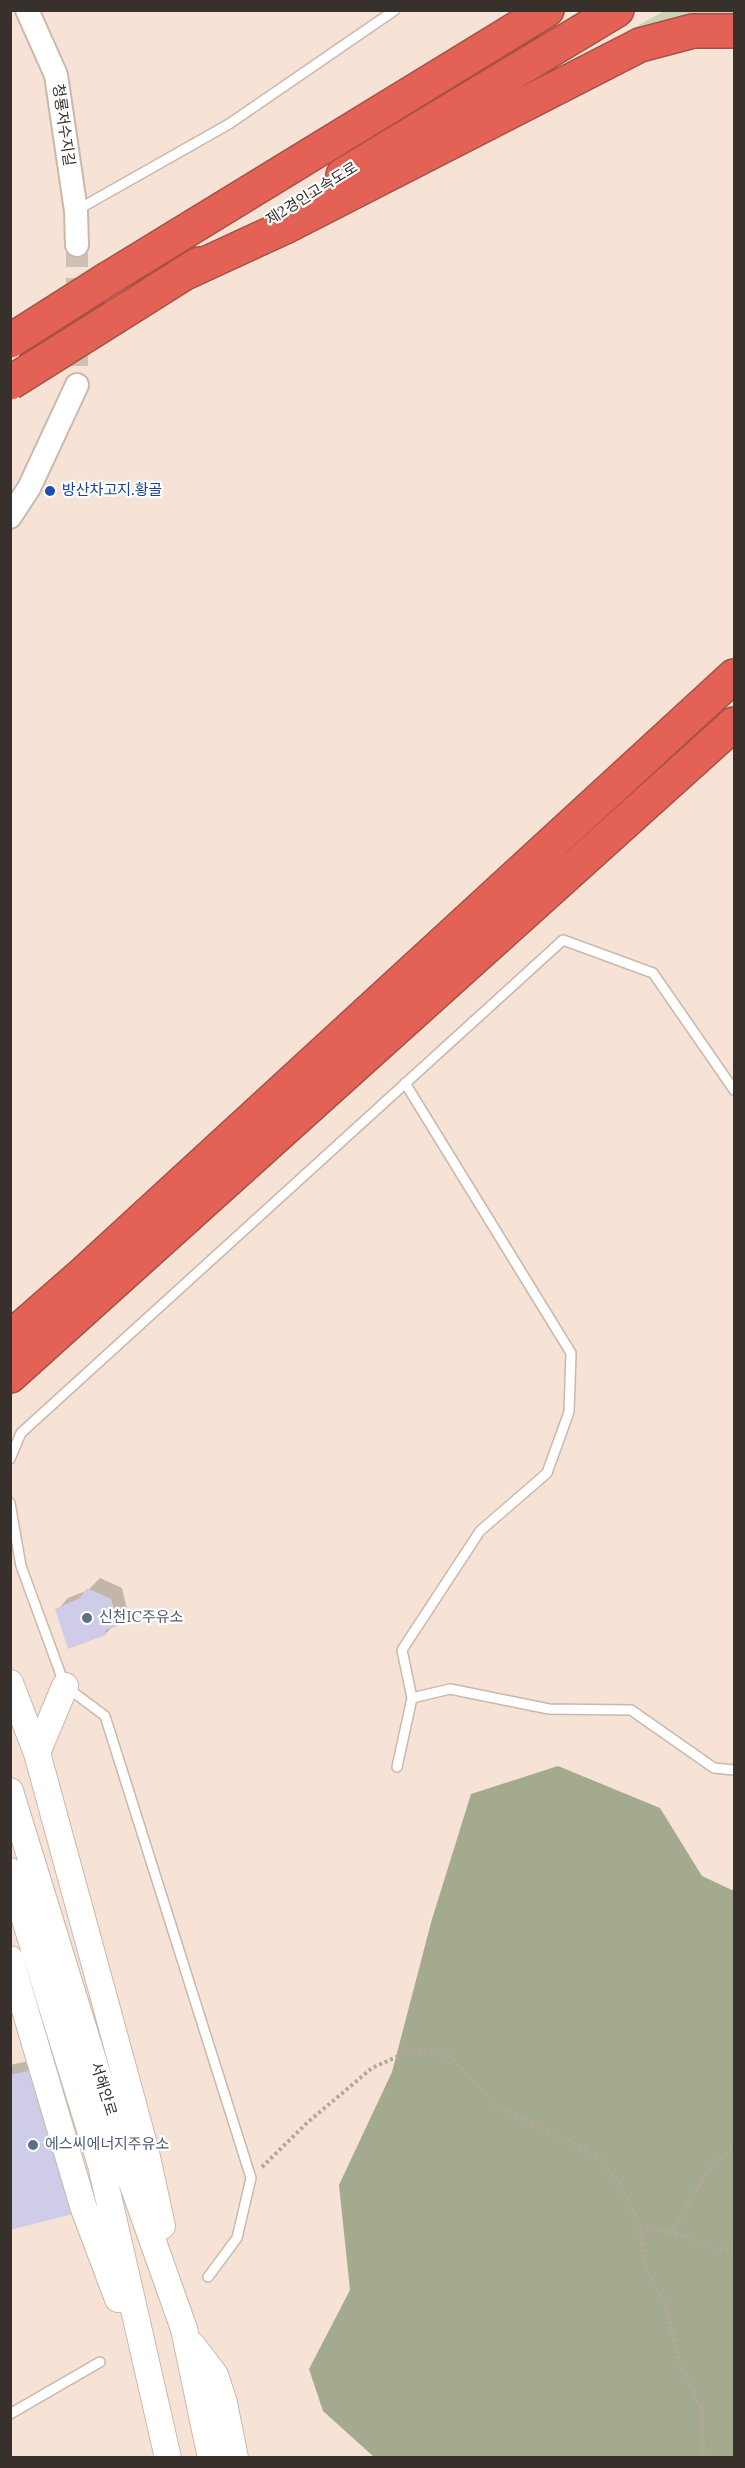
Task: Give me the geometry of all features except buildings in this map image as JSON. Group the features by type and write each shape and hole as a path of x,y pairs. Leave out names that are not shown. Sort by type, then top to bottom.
{"highway":[{"path":"10,341 548,10"},
{"name":"제2경인고속도로","path":"10,383 181,275 617,10"},
{"path":"181,275 285,227 640,45 693,31 735,31"},
{"path":"10,1338 83,1275 735,676"},
{"path":"13,1375 735,724"},
{"path":"10,1325 83,1275"}],"main road":[{"path":"10,1683 37,1754 145,2148 185,2333 215,2376 224,2403 236,2457"},
{"path":"37,1754 65,1686"},
{"name":"서해안로","path":"10,1791 124,2160 185,2333 211,2457"},
{"name":"서해안로","path":"10,1871 101,2165 168,2457"},
{"path":"10,1959 84,2209 153,2394"}],"street":[{"name":"청룡저수지길","path":"27,10 56,75 76,211 77,245"},
{"path":"10,517 29,488 77,385"}],"lane":[{"path":"76,211 229,124 395,10"},
{"path":"10,1460 21,1433 563,940 653,973 735,1089"},
{"path":"397,1767 412,1698 402,1650 480,1531 547,1473 568,1412 571,1353 405,1083"},
{"path":"10,1503 21,1566 65,1686 105,1716 251,2178 237,2238 208,2277"},
{"path":"412,1698 450,1689 549,1709 631,1710 714,1768 735,1770"},
{"path":"10,2414 100,2362"}],"path":[{"path":"251,2178 308,2122 372,2068 412,2050 450,2057 498,2107 571,2141 600,2159 618,2181 640,2225 644,2264 666,2306 680,2365 702,2410 703,2457"},
{"path":"671,2233 714,2161 735,2149"},
{"path":"640,2225 688,2237 718,2250 735,2247"}],"green space":[{"path":"664,11 734,11 734,22 563,68"},
{"path":"558,1766 660,1808 702,1876 734,1891 734,2457 374,2457 323,2411 309,2369 350,2290 339,2185 392,2072 432,1919 471,1794"}],"tunnel":[{"path":"77,245 77,385"}],"place":[{"name":"방산차고지.황골","path":"50,491"},
{"name":"신천IC주유소","path":"87,1618"},
{"name":"에스씨에너지주유소","path":"33,2145"}]}
